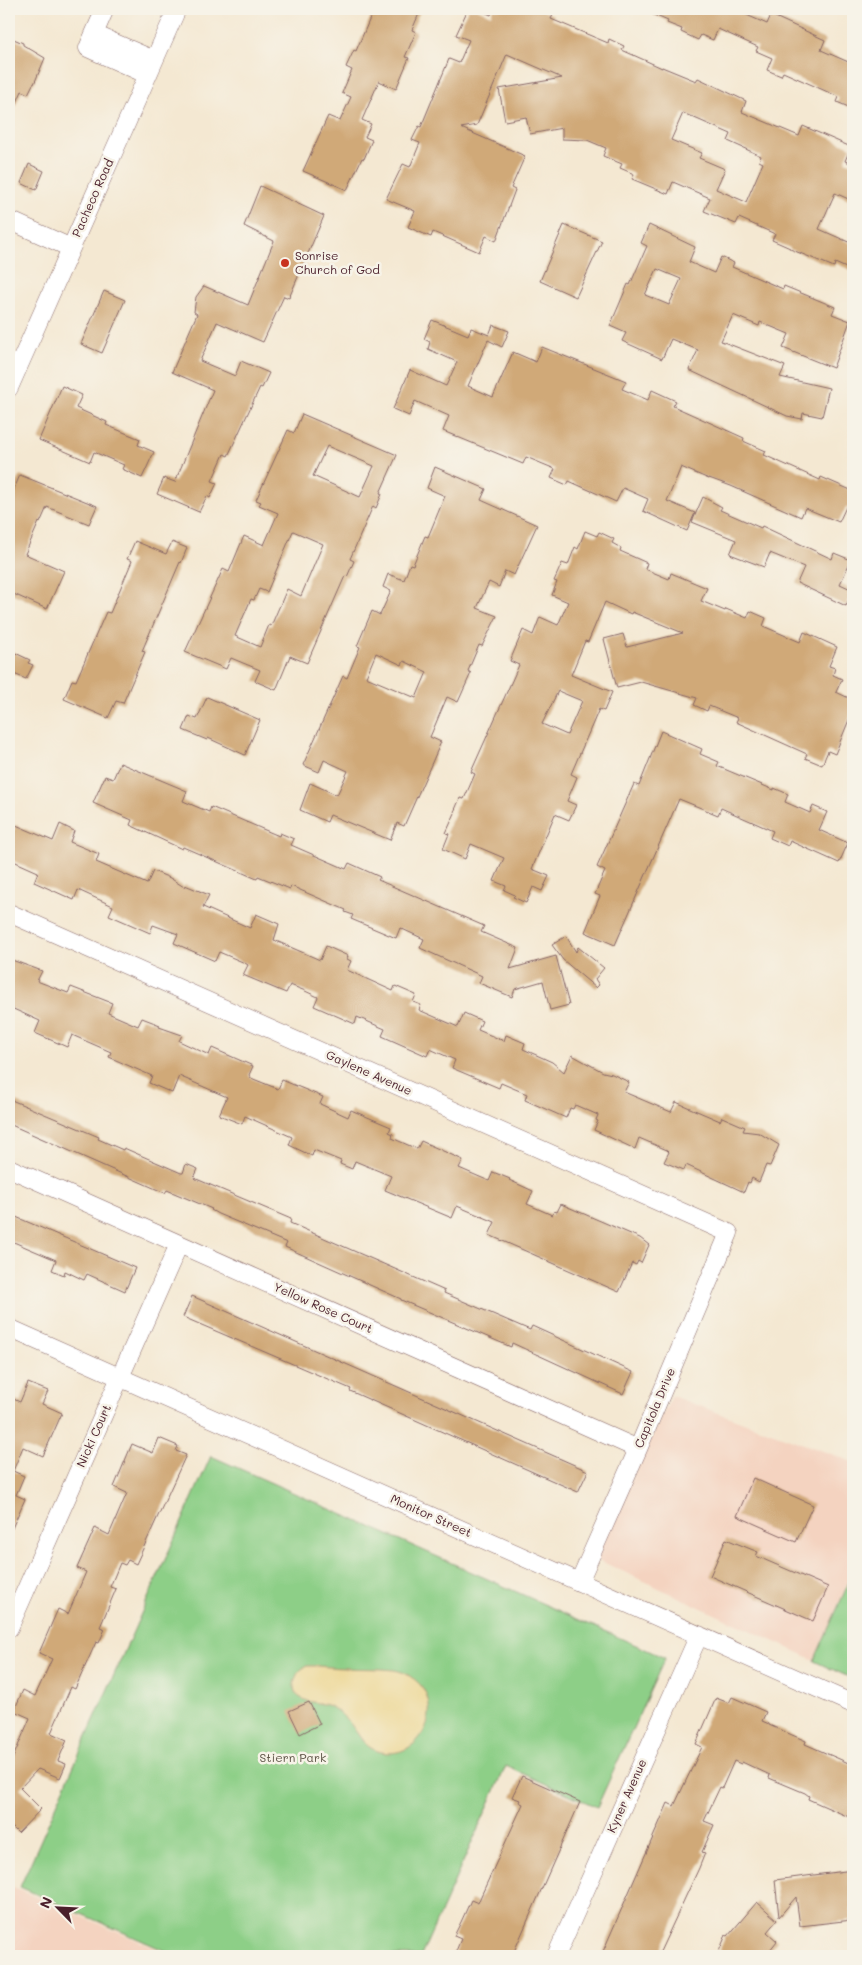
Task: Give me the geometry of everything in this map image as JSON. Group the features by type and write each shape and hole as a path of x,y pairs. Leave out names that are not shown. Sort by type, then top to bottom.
{"street":[{"path":"105,9 94,34 151,67"},
{"name":"Pacheco Road","path":"9,388 177,9"},
{"path":"9,220 71,248"},
{"name":"Gaylene Avenue","path":"9,912 728,1233"},
{"name":"Yellow Rose Court","path":"9,1168 638,1449"},
{"name":"Capitola Drive","path":"578,1582 638,1449 728,1233"},
{"name":"Nicki Court","path":"9,1628 179,1244"},
{"name":"Monitor Street","path":"9,1328 853,1704"},
{"name":"Kyner Avenue","path":"556,1956 698,1635"}],"shaded area":[{"path":"672,1396 853,1462 853,1569 831,1622 853,1678 594,1558"},
{"path":"9,1885 20,1890 173,1956 9,1956"}],"green space":[{"name":"Stiern Park","path":"211,1456 665,1658 597,1807 506,1766 421,1956 177,1956 20,1887"},
{"path":"853,1573 853,1679 814,1661"}],"sand":[{"path":"307,1666 388,1669 405,1673 422,1687 428,1700 429,1713 426,1726 419,1738 409,1747 396,1752 374,1750 364,1742 349,1722 335,1709 324,1704 306,1700 296,1693 294,1688 298,1673"}],"building":[{"path":"374,9 421,9 412,30 416,32 405,57 409,58 396,89 379,81 362,120 371,124 365,137 372,140 347,190 303,171 328,116 340,121 351,97 342,93 352,70 346,67 354,50 356,51"},
{"path":"468,9 477,9 491,15 493,9 539,9 553,15 551,19 608,43 609,39 624,46 622,50 696,81 698,78 746,101 742,112 799,136 803,126 851,147 845,161 853,164 853,201 835,193 819,229 853,244 853,271 835,263 834,267 790,249 772,240 775,234 739,218 736,224 704,211 710,198 673,182 668,194 632,179 634,174 620,168 622,164 603,156 606,148 587,140 562,139 562,128 530,134 526,117 505,121 499,89 562,78 507,54 477,125 461,128 525,156 511,188 515,190 496,241 486,236 479,252 433,232 431,237 408,227 415,211 386,199 403,164 410,167 420,143 412,140 419,126 421,127 449,59 459,63 469,40 456,35","holes":["683,113 731,134 728,141 761,156 759,161 763,163 746,202 716,189 725,169 699,158 702,153 671,140"]},
{"path":"640,9 733,9 767,24 771,15 825,40 821,50 853,64 853,109 837,102 839,97 783,72 781,76 767,70 772,58 756,51 758,47 718,29 713,40 701,35 698,40 681,32 682,29 667,23 668,21"},
{"path":"9,37 23,43 23,45 45,58 34,84 28,94 22,91 9,120"},
{"path":"29,164 44,171 36,190 21,183"},
{"path":"260,186 324,216 289,298 284,296 263,342 217,322 200,361 235,376 241,361 269,373 262,388 260,387 228,456 224,454 212,481 217,483 210,498 207,496 199,512 157,494 164,478 175,482 213,390 172,372 197,314 194,312 196,297 204,286 248,305 274,241 244,226"},
{"path":"564,225 602,241 576,297 540,281"},
{"path":"649,225 695,247 689,262 714,273 721,257 734,263 732,267 783,289 784,286 835,307 832,314 850,321 833,368 783,348 789,334 760,322 759,326 733,315 721,341 785,366 780,377 829,388 822,417 803,413 802,419 787,416 689,370 698,350 671,339 662,359 622,341 626,333 610,326 647,246 641,243","holes":["657,269 681,279 669,305 645,295"]},
{"path":"104,291 125,300 102,353 81,344"},
{"path":"432,320 468,335 471,328 489,335 493,325 509,331 502,347 488,340 468,386 493,397 513,352 536,362 542,347 626,381 622,389 648,400 652,390 676,401 673,406 744,438 743,441 766,451 764,455 820,480 821,477 853,491 853,510 846,507 839,522 805,508 801,517 731,486 681,467 667,501 695,513 687,531 643,511 648,499 623,488 616,502 569,481 567,485 551,478 555,469 526,457 523,464 443,431 449,416 415,401 409,416 393,409 410,370 446,386 457,362 428,349 430,342 424,339"},
{"path":"62,386 82,395 76,408 107,422 106,425 140,439 138,445 154,452 142,478 122,469 124,465 94,452 90,462 39,440"},
{"path":"302,414 397,455 380,493 382,494 376,508 373,506 350,559 354,561 347,577 345,576 307,663 290,656 276,690 255,681 260,670 231,658 226,669 185,652 223,569 229,572 244,536 264,545 278,513 259,505 261,502 256,500 288,430 294,433","holes":["327,446 374,466 360,497 313,476","293,531 323,544 301,596 287,589 260,647 235,636 251,599 254,600 259,589 267,592"]},
{"path":"435,467 486,489 481,500 537,525 514,575 505,571 499,587 489,582 477,608 497,616 482,646 479,645 468,671 471,673 458,702 447,697 430,737 441,742 404,826 397,823 390,840 330,815 327,822 300,810 310,783 337,795 348,771 324,760 319,772 303,765 343,676 347,678 360,647 357,646 372,611 380,615 391,591 383,587 388,574 404,580 410,564 413,565 425,536 428,537 445,496 427,488","holes":["376,653 402,665 404,661 427,672 416,698 366,677"]},
{"path":"20,475 97,506 89,524 47,507 39,522 25,554 64,571 47,609 9,592 9,501"},
{"path":"703,497 722,507 720,510 761,528 762,526 832,559 834,553 851,560 840,584 853,590 846,606 797,583 804,567 770,553 764,567 730,554 736,540 692,522"},
{"path":"585,531 597,536 599,532 614,539 612,543 621,548 620,551 647,563 645,569 669,579 671,573 707,588 701,601 747,618 750,611 766,618 763,626 800,642 804,632 837,647 829,666 835,668 833,675 842,679 836,692 853,700 853,710 835,754 828,751 822,765 805,758 807,754 736,722 738,718 709,706 707,711 694,705 697,698 641,682 617,688 604,639 623,634 627,647 683,633 632,612 631,614 605,602 588,642 585,641 571,675 612,692 604,711 599,709 571,774 577,777 567,801 576,805 569,820 555,814 532,869 549,876 542,891 533,887 526,903 504,890 506,886 494,881 504,858 471,844 465,859 443,849 449,834 446,833 454,812 460,798 464,799 475,774 471,772 519,665 510,661 523,630 533,635 540,617 558,625 568,602 552,595 557,582 554,581 562,563 568,565 575,547 578,549","holes":["558,691 582,701 567,735 542,724"]},
{"path":"135,541 166,554 172,542 187,548 142,651 145,652 123,703 116,701 108,718 64,699 72,680 76,681 106,612 110,613 132,561 127,559"},
{"path":"9,650 30,660 28,663 33,665 26,679 9,672"},
{"path":"207,697 260,720 245,755 208,738 207,740 183,730 189,716 197,719"},
{"path":"661,731 702,749 700,754 719,762 717,766 788,794 785,802 810,813 813,806 827,812 819,830 848,843 839,863 790,841 788,846 770,838 773,831 721,808 718,815 679,799 615,945 585,932 600,896 595,894 605,871 597,867 634,784 639,786"},
{"path":"120,763 187,791 183,801 209,812 211,807 279,836 280,833 294,839 291,845 346,869 349,863 380,877 378,880 484,926 481,932 518,948 510,969 556,956 569,1005 550,1010 543,981 515,989 512,997 479,983 482,976 420,948 424,939 400,928 396,938 351,919 353,915 345,912 346,910 291,886 290,889 258,876 257,879 183,847 182,849 130,825 132,820 93,803 105,776 113,779"},
{"path":"60,824 74,831 70,842 99,854 96,862 147,884 153,871 170,878 184,887 185,885 209,895 203,907 250,928 256,914 279,924 274,940 320,960 326,946 348,956 347,959 351,961 347,970 393,991 395,986 416,995 413,1002 421,1005 419,1010 458,1027 464,1013 482,1021 478,1030 504,1041 506,1035 525,1043 523,1049 552,1062 564,1072 572,1055 603,1072 629,1082 624,1092 671,1112 676,1102 720,1121 722,1117 745,1127 743,1131 759,1133 779,1145 770,1166 766,1165 759,1182 752,1178 750,1183 748,1182 744,1192 686,1165 684,1170 664,1162 669,1152 667,1150 639,1138 635,1149 594,1130 598,1121 596,1120 598,1115 575,1105 573,1109 570,1108 566,1118 525,1100 527,1094 501,1083 499,1088 452,1068 455,1060 430,1049 427,1056 382,1036 385,1029 357,1017 355,1024 314,1006 318,997 303,990 290,985 286,993 243,975 248,965 245,963 219,952 215,961 174,943 178,934 153,925 150,933 109,915 113,906 78,890 74,900 34,882 38,872 9,859 9,841 16,825 53,841"},
{"path":"566,936 576,952 578,947 604,968 595,979 599,985 596,988 563,960 552,945"},
{"path":"9,959 42,971 37,981 68,993 71,987 112,1003 108,1013 138,1026 142,1018 160,1025 159,1027 182,1035 179,1041 209,1055 212,1048 253,1066 249,1075 251,1078 278,1089 282,1080 323,1097 320,1104 348,1117 351,1110 391,1127 389,1132 393,1134 392,1138 417,1149 421,1141 463,1160 459,1168 489,1181 493,1172 510,1179 533,1191 527,1204 552,1215 554,1211 557,1212 561,1204 640,1238 649,1245 641,1263 638,1261 636,1265 632,1263 619,1292 489,1235 495,1222 457,1206 452,1218 385,1190 391,1176 355,1161 352,1169 340,1164 341,1161 314,1150 312,1156 289,1145 292,1137 245,1116 242,1124 219,1115 227,1097 179,1076 172,1093 149,1083 152,1076 109,1057 111,1052 72,1035 67,1047 35,1033 40,1021 9,1007"},
{"path":"9,1099 99,1137 98,1139 123,1150 124,1148 181,1173 183,1173 186,1164 198,1169 194,1178 291,1219 290,1223 445,1291 444,1293 530,1330 532,1326 633,1372 623,1394 512,1343 511,1347 401,1300 285,1247 287,1243 218,1214 212,1209 167,1190 165,1193 9,1124"},
{"path":"9,1214 135,1268 125,1291 87,1274 84,1280 65,1271 64,1275 52,1270 56,1260 9,1240"},
{"path":"192,1296 588,1471 578,1492 350,1391 351,1389 183,1317"},
{"path":"28,1383 48,1391 42,1404 62,1413 43,1456 23,1447 13,1471 24,1476 16,1495 25,1499 9,1535 9,1397 20,1402"},
{"path":"159,1438 178,1446 176,1451 186,1455 136,1564 128,1560 125,1565 120,1563 110,1587 116,1589 100,1627 105,1629 99,1643 96,1642 75,1689 71,1687 51,1733 67,1740 58,1761 66,1764 60,1778 38,1769 20,1788 41,1809 18,1833 9,1824 9,1767 30,1718 14,1711 23,1690 35,1696 52,1659 39,1653 58,1609 68,1614 86,1572 77,1568 95,1528 109,1535 127,1493 114,1487 132,1444 153,1453"},
{"path":"753,1478 813,1505 796,1542 737,1516"},
{"path":"726,1539 758,1552 756,1556 828,1587 813,1621 710,1576"},
{"path":"732,1697 766,1712 762,1721 769,1725 806,1741 805,1744 853,1765 853,1808 849,1817 808,1799 809,1796 805,1793 769,1778 770,1775 742,1762 741,1764 734,1761 704,1821 714,1825 702,1852 705,1853 658,1956 601,1956 668,1803 674,1806 702,1747 696,1744 716,1698 729,1703"},
{"path":"309,1702 320,1724 300,1734 289,1711"},
{"path":"522,1776 580,1802 512,1956 454,1956 461,1939 454,1936 471,1900 478,1903 523,1804 519,1802 520,1800 512,1797"},
{"path":"853,1870 852,1920 800,1926 796,1897 779,1917 775,1880"},
{"path":"757,1902 777,1920 767,1932 777,1941 765,1956 717,1956 726,1935 728,1936"}],"place":[{"name":"Sonrise Church of God","path":"285,263"}]}
